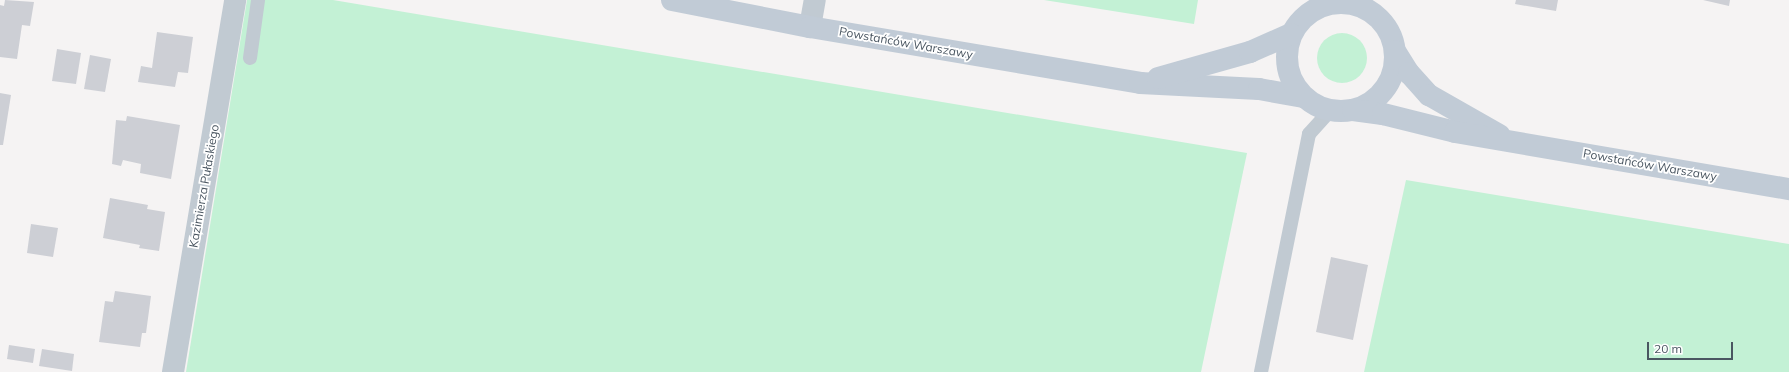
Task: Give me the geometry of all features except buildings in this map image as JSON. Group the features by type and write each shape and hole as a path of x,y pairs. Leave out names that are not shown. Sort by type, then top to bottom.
{"main road":[{"name":"Powstańców Warszawy","path":"672,0 810,27 1140,83 1259,89 1303,97"},
{"path":"1384,23 1385,0"},
{"path":"1324,3 1344,3 1366,8 1384,23 1391,36 1395,51 1395,66 1390,82 1381,94 1368,105 1353,110 1330,111 1314,106 1303,97 1294,86 1287,67 1287,47 1291,34 1298,22 1309,13 1324,3"},
{"name":"Powstańców Warszawy","path":"1140,83 1250,52 1291,34"},
{"name":"Powstańców Warszawy","path":"1395,51 1409,73 1429,95 1510,142"},
{"name":"Powstańców Warszawy","path":"1353,110 1383,114 1455,132 1510,142 1789,189"}],"street":[{"name":"Kazimierza Pułaskiego","path":"173,372 235,0"},
{"path":"810,27 815,0"}],"lane":[{"path":"250,58 258,0"},
{"path":"1261,372 1309,134 1330,111"}],"green space":[{"path":"247,0 333,0 1247,153 1201,372 186,372"},
{"path":"1044,0 1198,0 1194,24"},
{"path":"1337,33 1347,33 1360,40 1367,53 1367,63 1360,76 1347,83 1337,83 1328,79 1321,72 1317,63 1317,53 1321,44 1328,37"},
{"path":"1406,180 1789,244 1789,372 1364,372"}]}
